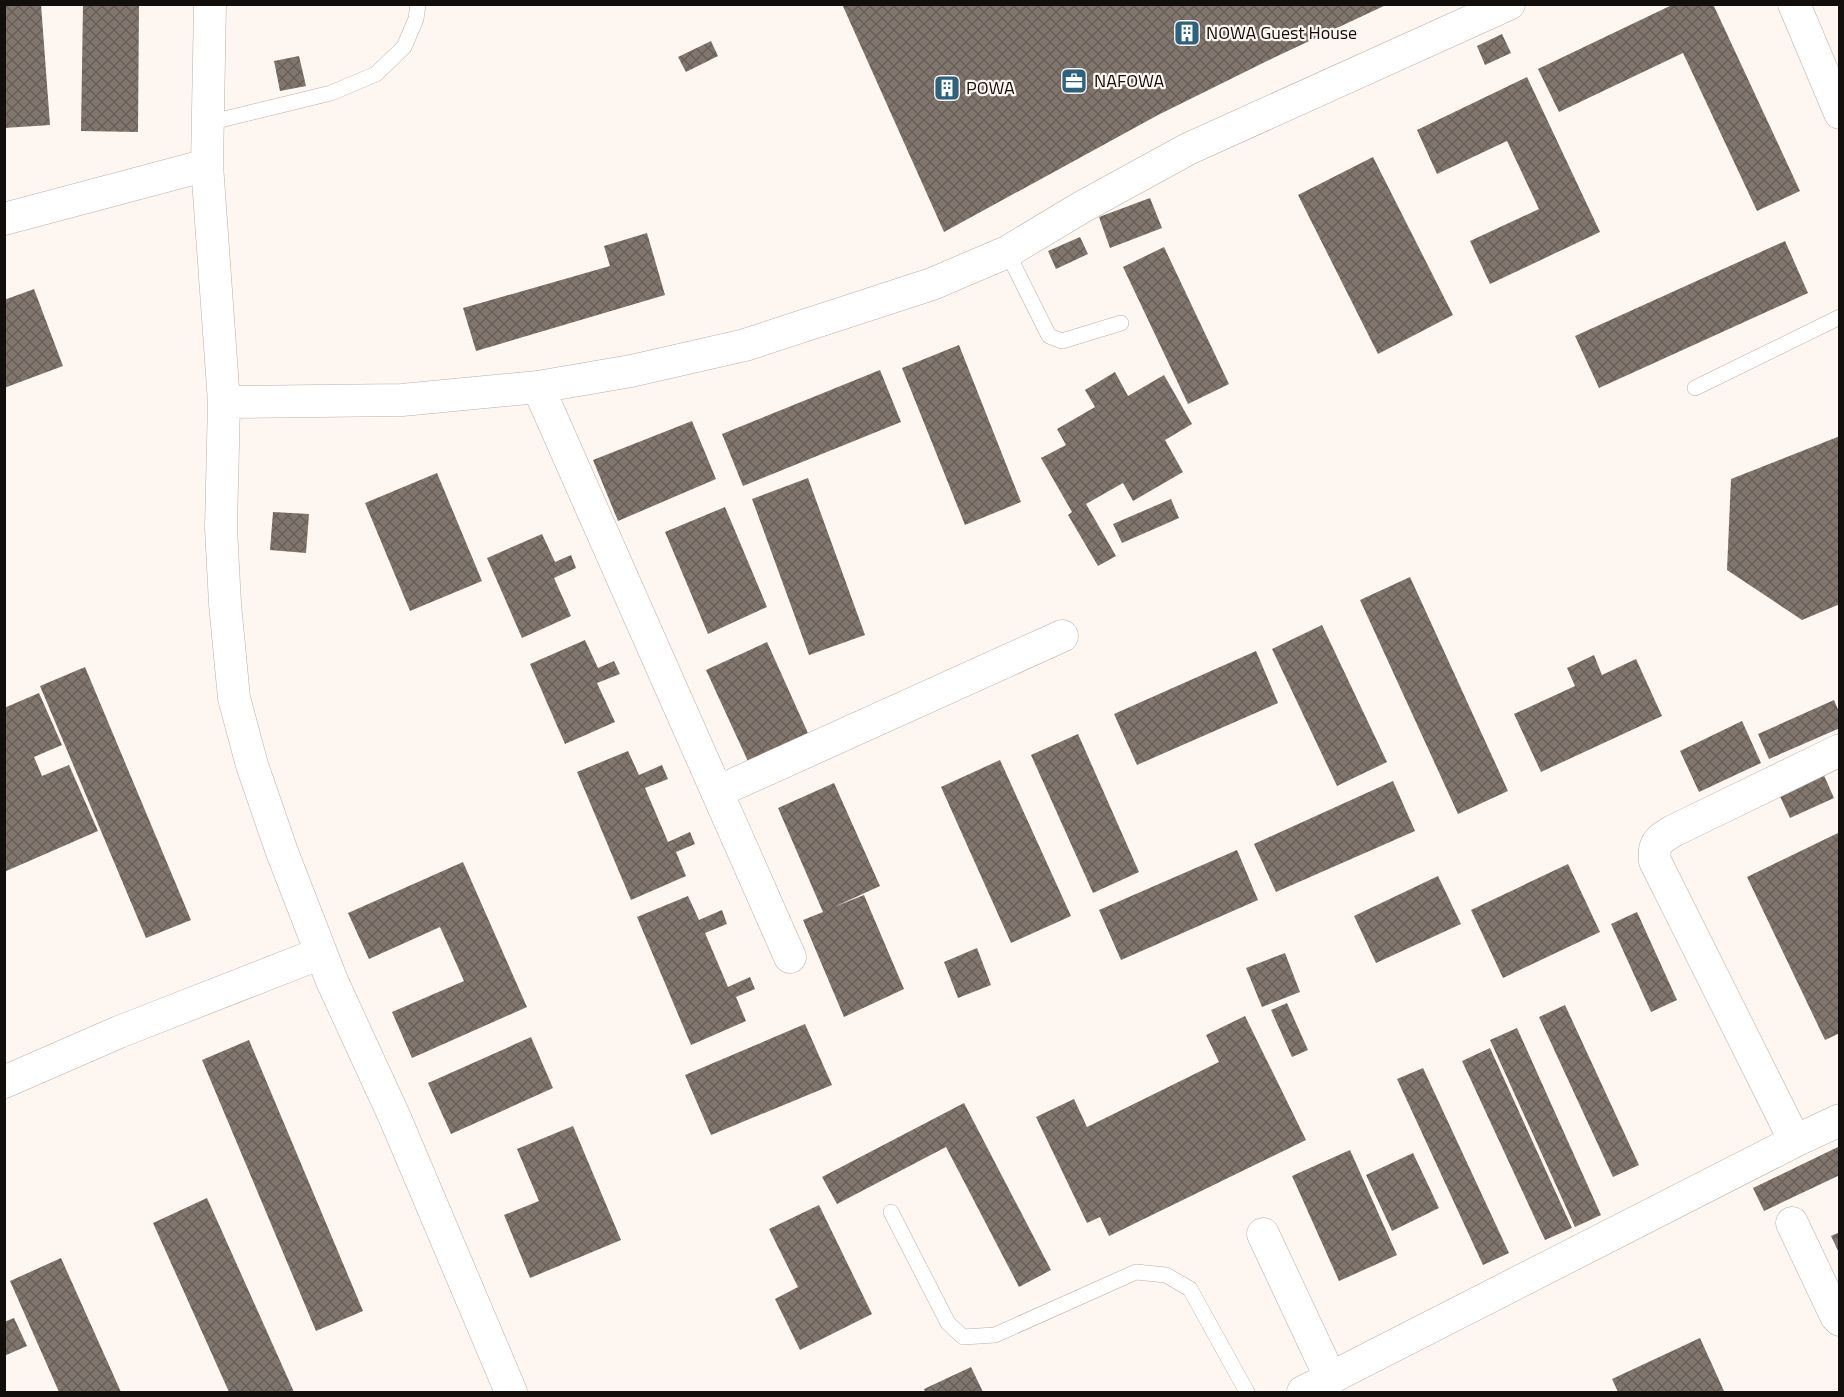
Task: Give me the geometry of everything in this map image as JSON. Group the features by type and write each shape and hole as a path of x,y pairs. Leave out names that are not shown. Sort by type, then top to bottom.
{"street":[{"path":"210,4 207,165 224,402 221,528 225,604 234,698 252,765 270,819 332,981 395,1118 510,1392"},
{"path":"1794,4 1839,113"},
{"path":"224,402 402,400 538,387 631,371 745,345 932,284 1007,252 1082,207 1188,149 1500,6"},
{"path":"4,219 207,165"},
{"path":"538,387 790,957"},
{"path":"717,792 1062,636"},
{"path":"1795,1141 1655,861 1654,850 1659,839 1673,831 1839,750"},
{"path":"4,1082 119,1032 321,953"},
{"path":"1303,1392 1839,1120"},
{"path":"1792,1223 1839,1320"},
{"path":"1263,1234 1330,1379"}],"lane":[{"path":"208,123 331,93 376,74 404,47 416,19 418,4"},
{"path":"1007,252 1049,336 1062,341 1121,323"},
{"path":"1695,388 1839,317"},
{"path":"891,1212 948,1323 963,1337 995,1335 1137,1272 1166,1275 1191,1289 1247,1392"}],"building":[{"path":"4,4 41,4 50,125 4,128"},
{"path":"83,4 139,4 138,132 81,131"},
{"path":"842,4 1388,4 1158,115 944,232"},
{"path":"1674,4 1713,4 1800,191 1757,211 1683,53 1559,112 1538,69"},
{"path":"1502,34 1511,53 1485,65 1477,46"},
{"path":"711,41 718,56 686,72 678,57"},
{"path":"299,56 306,86 280,91 274,61"},
{"path":"1527,77 1600,232 1490,284 1470,241 1539,209 1507,141 1437,174 1417,130"},
{"path":"1373,157 1453,315 1378,354 1298,195"},
{"path":"1150,198 1162,228 1110,248 1099,217"},
{"path":"647,233 665,295 476,351 463,308 610,266 604,246"},
{"path":"1080,237 1088,254 1056,269 1048,251"},
{"path":"1785,241 1808,293 1599,388 1575,336"},
{"path":"1164,247 1229,384 1188,404 1123,267"},
{"path":"34,289 63,366 4,388 4,300"},
{"path":"959,345 1021,502 965,525 902,368"},
{"path":"880,370 901,422 743,486 722,434"},
{"path":"1115,372 1128,396 1164,375 1192,424 1165,440 1183,472 1133,501 1123,483 1086,504 1116,556 1098,566 1068,515 1072,512 1041,458 1066,445 1057,429 1095,407 1085,390"},
{"path":"692,421 716,479 618,521 593,460"},
{"path":"1840,436 1840,604 1802,620 1727,570 1731,479"},
{"path":"437,473 482,581 410,611 365,503"},
{"path":"808,478 865,635 809,655 752,499"},
{"path":"1171,499 1179,518 1122,543 1113,524"},
{"path":"725,507 767,607 708,634 665,532"},
{"path":"273,512 309,514 306,553 270,550"},
{"path":"542,534 555,562 571,555 576,568 554,578 571,616 522,638 487,558"},
{"path":"1410,577 1508,791 1458,814 1360,600"},
{"path":"1322,625 1387,762 1337,786 1272,649"},
{"path":"585,640 598,668 614,661 620,674 597,683 615,722 565,744 530,664"},
{"path":"767,642 812,742 752,770 706,670"},
{"path":"1256,651 1278,703 1137,765 1114,714"},
{"path":"1594,655 1602,675 1636,659 1662,716 1541,772 1514,714 1575,686 1567,668"},
{"path":"85,667 191,920 146,938 40,686"},
{"path":"39,693 62,745 34,757 42,776 69,765 98,831 4,872 4,708"},
{"path":"1834,700 1840,714 1840,728 1769,759 1758,734"},
{"path":"1742,721 1761,763 1699,792 1680,751"},
{"path":"1078,734 1139,872 1093,893 1031,755"},
{"path":"628,751 639,775 662,765 668,779 645,788 668,842 690,832 695,844 676,852 686,876 631,900 577,772"},
{"path":"1000,760 1071,916 1011,943 941,787"},
{"path":"1822,771 1834,798 1790,818 1778,792"},
{"path":"1393,781 1415,831 1276,892 1254,844"},
{"path":"834,783 880,886 834,907 864,895 904,989 844,1017 803,920 823,912 778,808"},
{"path":"1840,832 1840,1033 1825,1040 1747,877"},
{"path":"1237,850 1258,900 1121,960 1099,910"},
{"path":"463,862 527,1007 412,1058 392,1012 464,981 440,927 369,959 348,913"},
{"path":"1568,864 1600,932 1503,978 1471,910"},
{"path":"1438,876 1461,924 1376,963 1354,916"},
{"path":"688,896 699,920 722,910 727,924 705,933 728,987 750,977 755,989 736,997 746,1021 691,1045 637,917"},
{"path":"1637,912 1677,1000 1651,1012 1611,924"},
{"path":"977,948 991,985 958,998 944,962"},
{"path":"1285,953 1300,992 1262,1007 1246,968"},
{"path":"1287,1003 1308,1050 1292,1057 1271,1010"},
{"path":"1565,1005 1639,1165 1613,1177 1539,1017"},
{"path":"1245,1016 1306,1140 1109,1236 1100,1217 1087,1223 1036,1117 1074,1099 1087,1127 1219,1062 1206,1035"},
{"path":"805,1024 832,1085 711,1135 685,1075"},
{"path":"1517,1028 1601,1215 1575,1227 1490,1040"},
{"path":"531,1037 553,1088 451,1134 428,1083"},
{"path":"249,1040 363,1311 316,1331 202,1060"},
{"path":"1490,1048 1572,1228 1545,1240 1462,1061"},
{"path":"1423,1068 1509,1253 1483,1265 1397,1079"},
{"path":"964,1103 1051,1270 1019,1287 946,1147 837,1204 822,1177"},
{"path":"573,1126 621,1240 530,1278 504,1215 539,1201 517,1149"},
{"path":"1840,1146 1840,1175 1764,1211 1753,1188"},
{"path":"1350,1150 1397,1255 1339,1281 1292,1176"},
{"path":"1413,1153 1439,1208 1392,1231 1366,1175"},
{"path":"207,1198 294,1392 229,1392 153,1223"},
{"path":"819,1205 872,1314 800,1350 775,1299 798,1287 769,1229"},
{"path":"1840,1232 1840,1255 1831,1236"},
{"path":"61,1258 121,1392 59,1392 10,1281"},
{"path":"14,1318 27,1346 4,1356 4,1322"},
{"path":"1700,1338 1724,1391 1618,1392 1612,1379"},
{"path":"971,1367 983,1392 925,1392 924,1389"}],"place":[{"name":"NOWA Guest House","path":"1187,33"},
{"name":"NAFOWA","path":"1074,81"},
{"name":"POWA","path":"947,88"}]}
